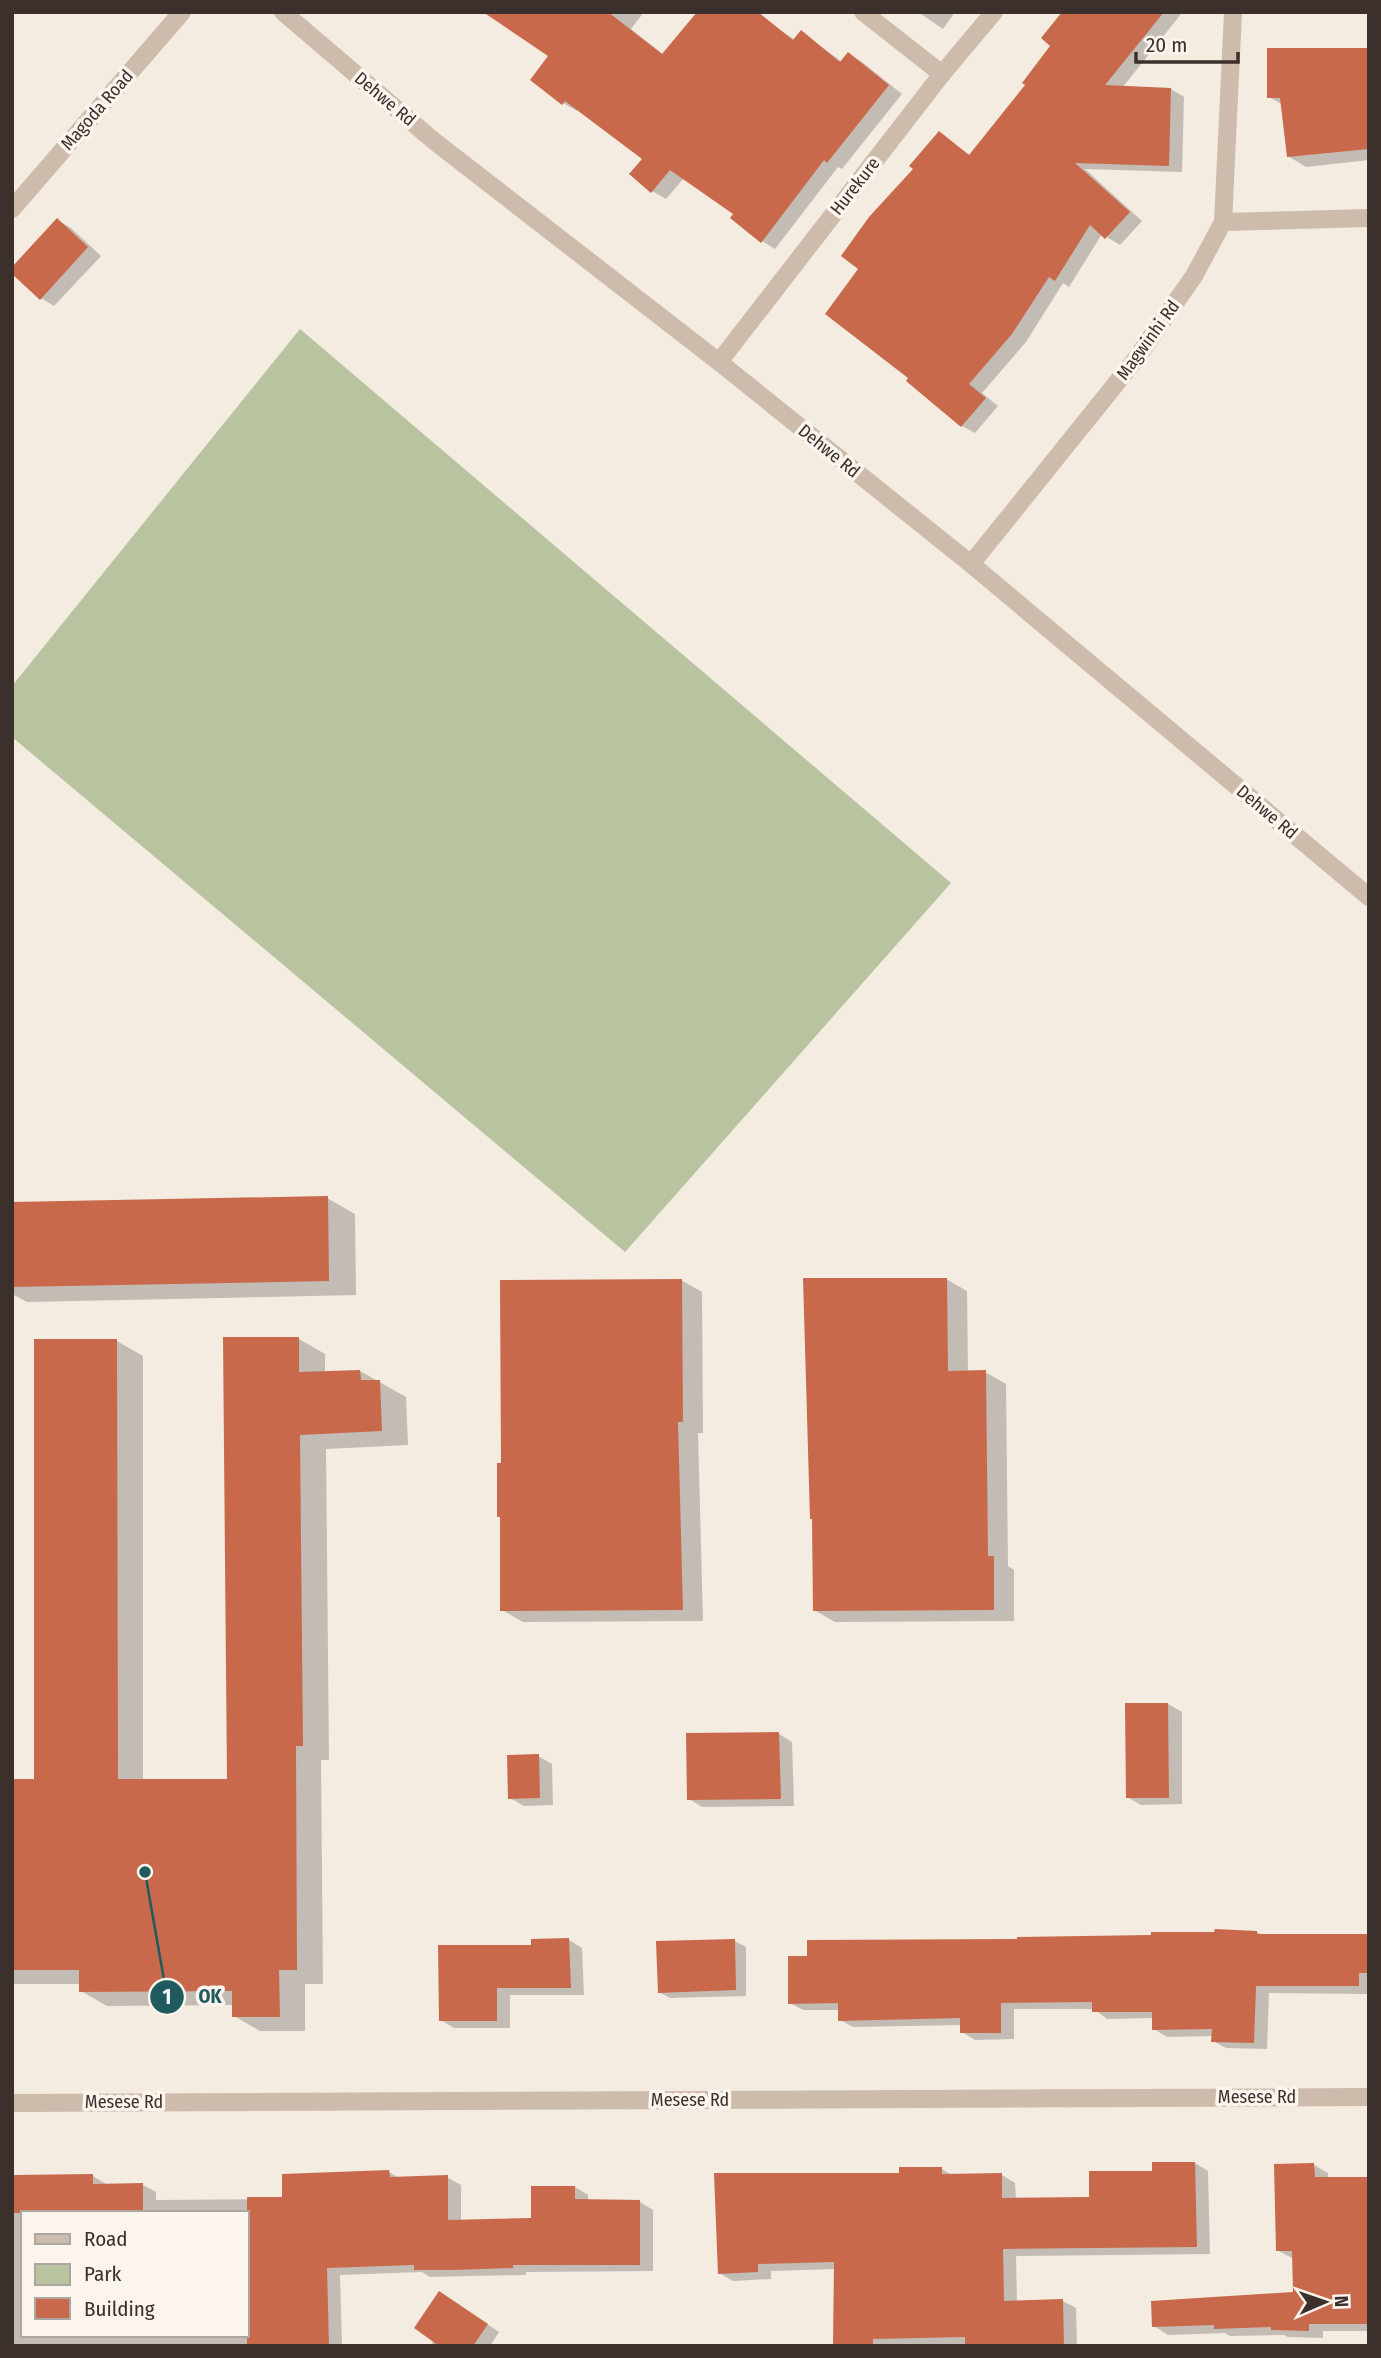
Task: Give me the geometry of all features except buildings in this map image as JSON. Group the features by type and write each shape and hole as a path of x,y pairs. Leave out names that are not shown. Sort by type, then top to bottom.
{"street":[{"name":"Magoda Road","path":"12,209 182,12"},
{"name":"Dehwe Rd","path":"283,12 435,141 719,362 971,564 1369,897"},
{"path":"863,12 942,74"},
{"name":"Hurekure","path":"719,362 942,74 994,12"},
{"path":"1233,12 1223,222 1369,218"},
{"name":"Magwinhi Rd","path":"971,564 1135,360 1195,276 1223,222"},
{"name":"Mesese Rd","path":"12,2102 1369,2097"}],"green space":[{"path":"300,329 951,883 625,1252 12,737 12,686"}],"place":[{"name":"OK","path":"145,1872"}]}
